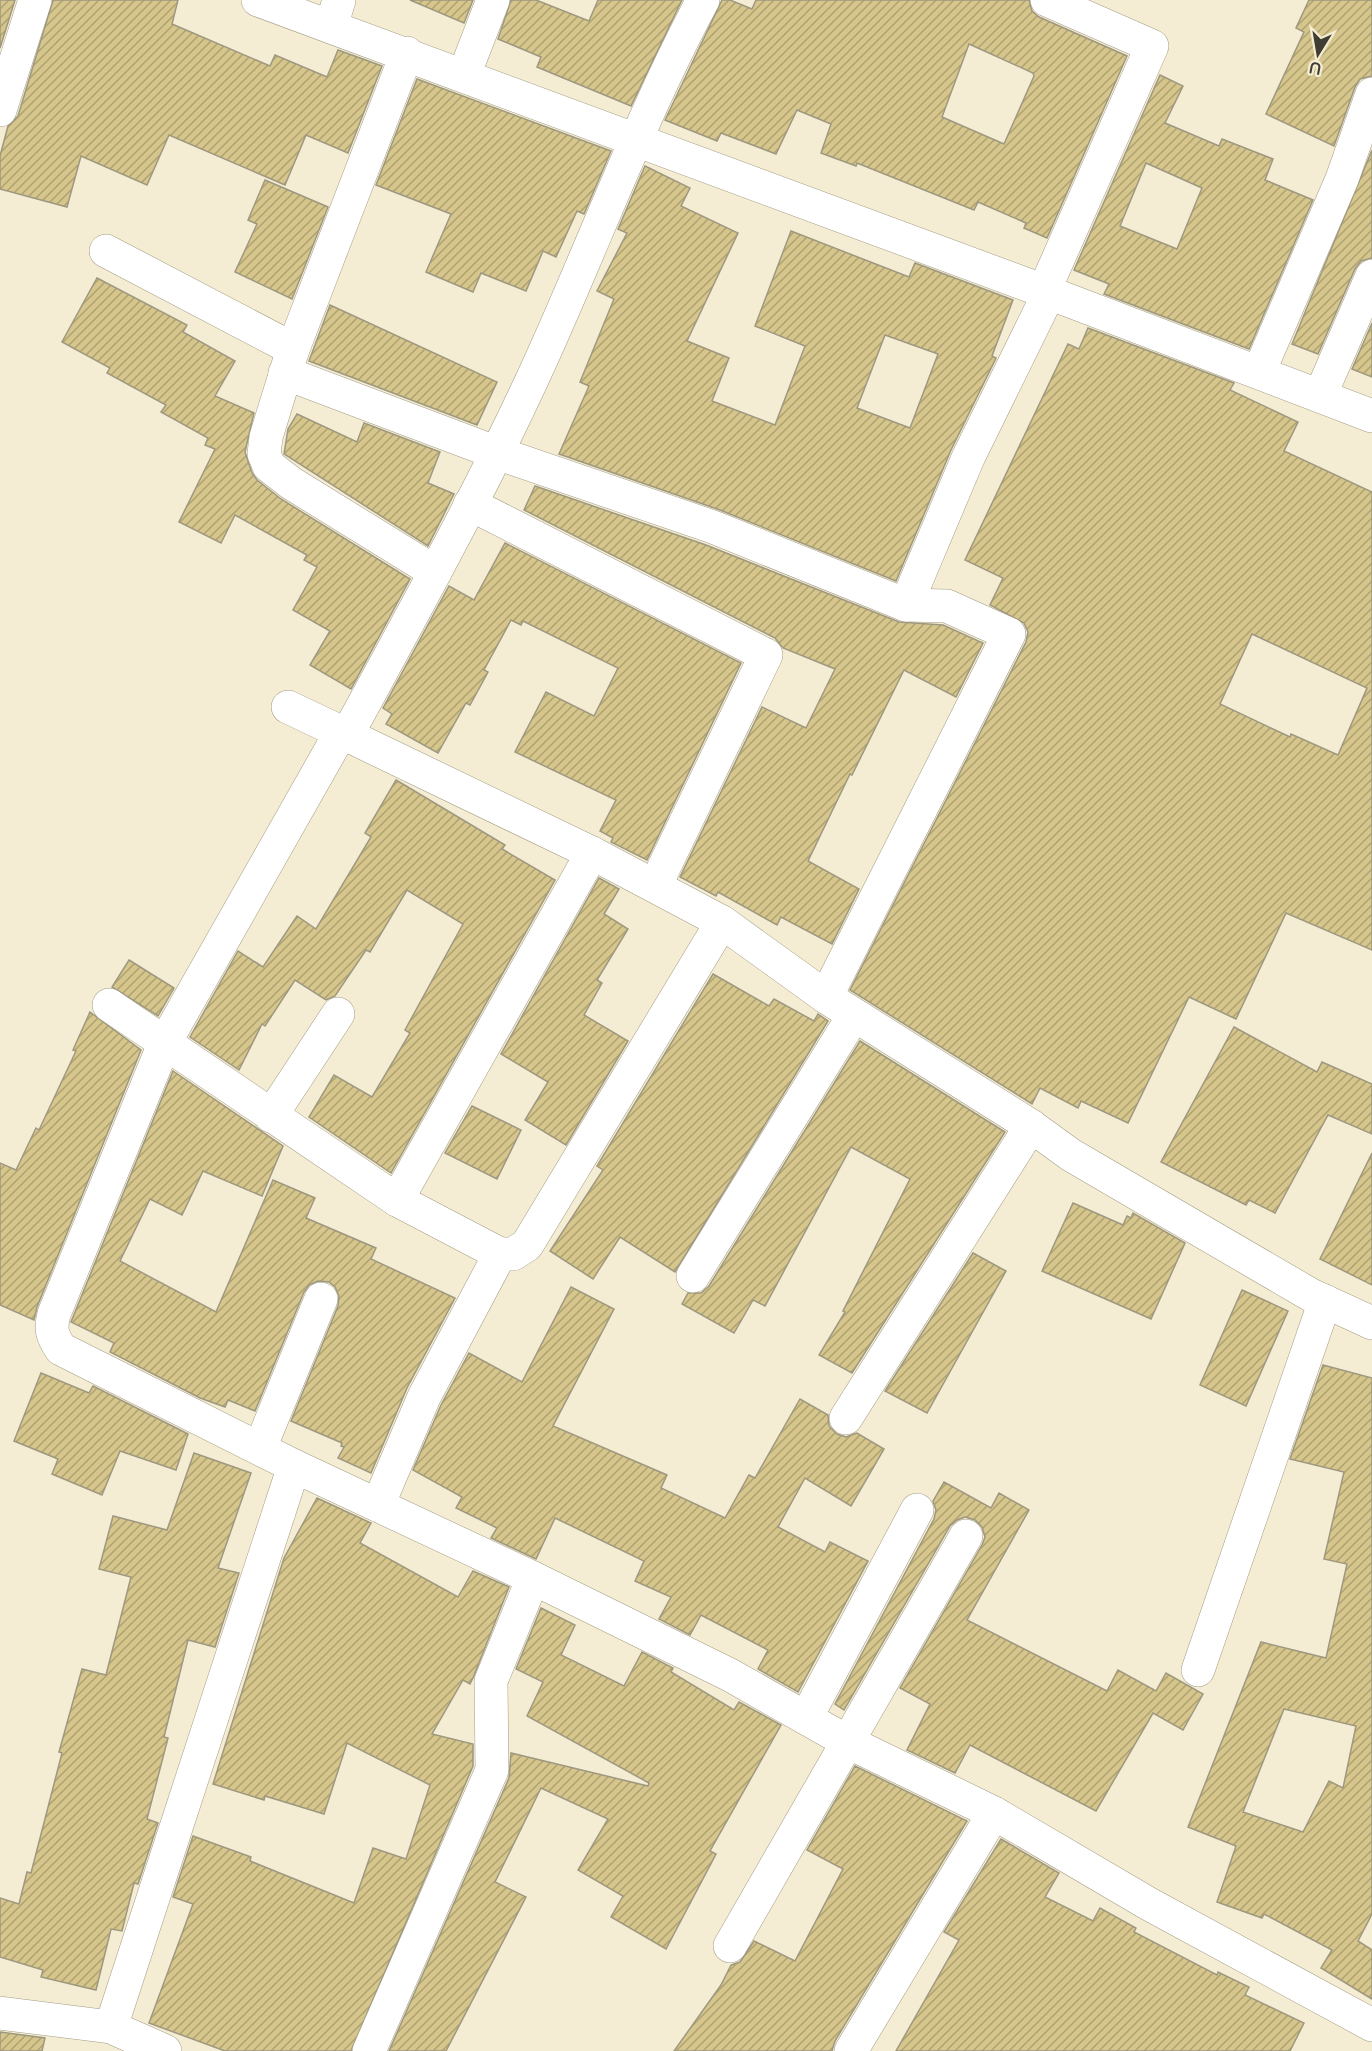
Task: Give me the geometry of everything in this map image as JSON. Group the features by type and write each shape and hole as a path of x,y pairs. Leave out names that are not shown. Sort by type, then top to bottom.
{"street":[{"path":"0,110 35,0"},
{"path":"258,0 335,13 407,53 1372,416"},
{"path":"464,75 493,0"},
{"path":"703,0 636,141 541,361 497,453 435,572 344,734 164,1044 54,1314 52,1337 61,1349 294,1466 533,1578 730,1676 848,1742 994,1813 1149,1904 1372,2025"},
{"path":"906,605 968,458 1047,292 1152,46 1047,0"},
{"path":"407,53 289,361 266,437 264,454 269,466 291,483 435,572"},
{"path":"1259,372 1342,179 1372,94"},
{"path":"106,251 289,361 497,453 713,527 906,605 947,606 1009,634 826,997"},
{"path":"1320,396 1372,276"},
{"path":"470,504 766,655 655,886"},
{"path":"288,707 592,853 722,922 826,997 1031,1126 1071,1155 1325,1301 1372,1323"},
{"path":"397,1200 592,853"},
{"path":"109,1005 397,1200 500,1254 513,1254 527,1245 722,922"},
{"path":"271,1116 338,1014"},
{"path":"693,1276 854,1015"},
{"path":"846,1419 1031,1126"},
{"path":"378,1505 424,1397 500,1254"},
{"path":"260,1448 321,1299"},
{"path":"1198,1670 1325,1301"},
{"path":"111,2027 294,1466"},
{"path":"806,1718 917,1510"},
{"path":"730,1946 966,1536"},
{"path":"369,2051 492,1770 491,1681 533,1578"},
{"path":"851,2051 994,1813"},
{"path":"0,2013 111,2027 165,2051"}],"building":[{"path":"0,0 15,0 0,48"},
{"path":"53,0 178,0 172,24 270,66 275,55 327,77 338,50 382,66 348,153 306,135 285,185 169,135 147,185 81,156 67,207 0,189 0,156 8,126 18,116"},
{"path":"410,0 473,0 464,23"},
{"path":"511,0 536,0 589,21 598,0 682,0 631,106 537,67 541,57 498,39"},
{"path":"722,0 730,0 752,9 756,0 1029,0 1032,11 1039,17 1127,56 1047,238 1024,228 1026,223 978,202 974,210 857,163 856,166 821,153 831,124 797,110 776,154 721,133 717,141 665,120","holes":["969,44 1033,73 1034,76 1004,144 942,117"]},
{"path":"1309,0 1372,0 1372,76 1360,79 1355,87 1334,146 1266,114 1304,32 1296,28"},
{"path":"1160,75 1183,86 1165,123 1219,146 1222,139 1273,159 1265,180 1313,200 1249,349 1104,294 1109,284 1074,270","holes":["1146,163 1202,188 1177,249 1120,226"]},
{"path":"417,79 611,151 584,214 577,211 556,257 543,251 526,291 481,273 473,292 426,272 451,214 376,185"},
{"path":"1372,150 1372,258 1361,261 1355,269 1318,354 1292,344"},
{"path":"645,166 690,188 681,206 738,233 687,341 729,358 712,401 775,425 805,346 755,326 791,231 909,277 915,263 1013,300 992,356 996,358 951,450 896,581 720,510 559,454 589,386 580,382 614,299 597,291 627,233 618,229","holes":["885,335 938,354 910,428 857,408"]},
{"path":"265,180 328,207 292,299 235,272 257,224 248,220"},
{"path":"97,278 187,325 183,332 235,361 215,396 254,413 245,452 252,473 257,480 281,499 410,579 351,689 310,665 330,631 293,610 317,567 304,560 307,555 235,515 221,543 179,522 215,449 205,445 208,438 161,412 166,405 107,373 110,368 62,342"},
{"path":"330,305 497,382 477,425 309,361"},
{"path":"1372,323 1372,377 1352,369"},
{"path":"1088,328 1234,383 1230,390 1298,422 1284,451 1372,492 1372,950 1286,913 1236,1019 1189,997 1128,1123 1081,1101 1078,1108 1040,1088 1032,1104 850,990 1026,642 1028,632 1024,623 990,605 1003,578 965,560 1068,344 1079,349","holes":["1252,634 1367,688 1338,755 1291,734 1290,737 1220,704"]},
{"path":"297,414 357,442 364,423 440,452 428,483 454,494 428,546 284,454 288,429"},
{"path":"535,486 706,545 899,622 943,625 983,643 956,697 904,670 852,775 850,774 808,861 859,889 832,944 781,917 777,925 718,892 716,896 680,877 762,707 806,728 835,669 783,648 775,638 524,510"},
{"path":"505,543 741,663 647,860 611,842 613,838 600,831 616,800 515,752 546,692 594,716 618,668 523,621 521,625 511,620 484,670 488,672 470,705 466,703 438,753 386,724 392,714 383,708 449,586 474,600"},
{"path":"396,780 505,845 502,849 555,880 391,1173 309,1117 334,1075 372,1097 410,1033 405,1030 463,924 407,890 370,952 366,950 335,996 326,1000 295,980 265,1026 262,1024 239,1070 190,1037 238,951 263,967 297,916 316,929 371,837 365,833"},
{"path":"599,878 619,889 604,914 628,929 597,980 602,983 584,1015 628,1041 566,1145 525,1120 548,1082 501,1054"},
{"path":"129,960 174,988 158,1016 112,987"},
{"path":"713,974 769,1006 774,999 814,1021 818,1014 828,1021 675,1272 620,1237 593,1279 550,1251 603,1170 597,1166"},
{"path":"90,1012 141,1050 37,1307 34,1320 0,1305 0,1163 16,1170 36,1128 39,1130 76,1051 73,1050"},
{"path":"1234,1027 1317,1072 1322,1062 1372,1084 1372,1134 1328,1115 1275,1213 1249,1200 1246,1205 1161,1162"},
{"path":"860,1041 1005,1132 852,1373 819,1355 845,1312 843,1311 910,1179 851,1147 765,1306 753,1300 734,1333 682,1304 688,1293 701,1293 709,1286"},
{"path":"173,1071 283,1146 262,1196 203,1171 182,1215 150,1199 120,1261 216,1312 273,1180 315,1198 306,1218 376,1248 371,1259 455,1298 407,1388 371,1473 338,1458 344,1447 341,1446 342,1443 291,1421 338,1306 339,1296 335,1287 329,1282 318,1281 309,1285 304,1292 255,1411 228,1400 225,1407 200,1398 110,1352 114,1343 71,1322"},
{"path":"472,1106 521,1130 497,1179 445,1153"},
{"path":"1372,1153 1372,1285 1320,1259"},
{"path":"1073,1203 1123,1225 1127,1216 1131,1218 1133,1213 1185,1243 1151,1319 1042,1271"},
{"path":"973,1253 1006,1271 927,1413 885,1391"},
{"path":"571,1287 614,1309 553,1426 667,1475 661,1488 725,1518 749,1475 755,1478 800,1399 828,1415 829,1426 837,1434 846,1437 857,1433 884,1449 851,1506 805,1478 778,1527 825,1552 830,1542 868,1561 798,1692 758,1669 768,1650 701,1615 690,1635 659,1619 671,1597 635,1581 644,1561 555,1518 536,1559 491,1538 497,1528 456,1508 462,1497 413,1470 441,1405 469,1353 522,1382"},
{"path":"1242,1290 1288,1311 1246,1406 1200,1385"},
{"path":"1323,1365 1372,1378 1372,1914 1358,1941 1372,1950 1372,1999 1321,1968 1332,1950 1264,1914 1262,1918 1217,1902 1236,1846 1188,1827 1261,1642 1326,1658 1347,1564 1324,1559 1344,1472 1290,1459","holes":["1284,1709 1356,1726 1343,1788 1329,1781 1303,1832 1243,1812"]},
{"path":"41,1373 89,1393 93,1386 188,1434 176,1470 120,1451 102,1495 52,1474 58,1459 14,1441"},
{"path":"194,1453 251,1473 218,1568 239,1573 215,1647 188,1640 164,1737 168,1738 147,1819 158,1823 138,1884 134,1883 122,1931 111,1929 96,1990 41,1977 43,1970 0,1957 0,1898 19,1904 27,1872 31,1873 62,1753 59,1752 82,1669 106,1675 131,1577 99,1569 113,1516 167,1530"},
{"path":"944,1482 991,1508 999,1493 1029,1510 967,1620 1107,1691 1118,1670 1156,1691 1166,1673 1203,1694 1183,1730 1153,1713 1096,1811 970,1745 955,1773 907,1750 930,1704 900,1688 982,1545 985,1537 982,1527 975,1520 965,1517 950,1526 844,1710 835,1704 934,1519 936,1510 933,1501"},
{"path":"317,1498 371,1523 360,1543 458,1597 473,1571 509,1587 470,1684 463,1680 432,1734 473,1744 473,1766 351,2051 225,2051 149,2023 193,1904 173,1897 193,1836 251,1857 250,1861 354,1903 373,1848 406,1859 430,1785 347,1743 324,1814 265,1796 264,1800 213,1784 284,1558"},
{"path":"541,1608 575,1625 561,1655 624,1686 642,1652 673,1668 671,1672 734,1710 739,1702 781,1725 710,1851 716,1854 666,1949 611,1917 623,1896 578,1870 608,1819 541,1788 495,1882 526,1897 446,2051 389,2051 509,1778 511,1753 648,1786 649,1783 527,1716 543,1682 516,1669"},
{"path":"855,1766 967,1821 835,2041 832,2051 674,2051 721,1985 731,1965 740,1962 754,1941 795,1961 843,1869 807,1850"},
{"path":"1001,1839 1059,1873 1045,1897 1093,1921 1100,1908 1136,1928 1134,1932 1217,1975 1218,1972 1249,1987 1245,1995 1304,2023 1290,2051 896,2051 959,1940 944,1932"},
{"path":"0,2032 45,2038 42,2051 0,2051"}]}
